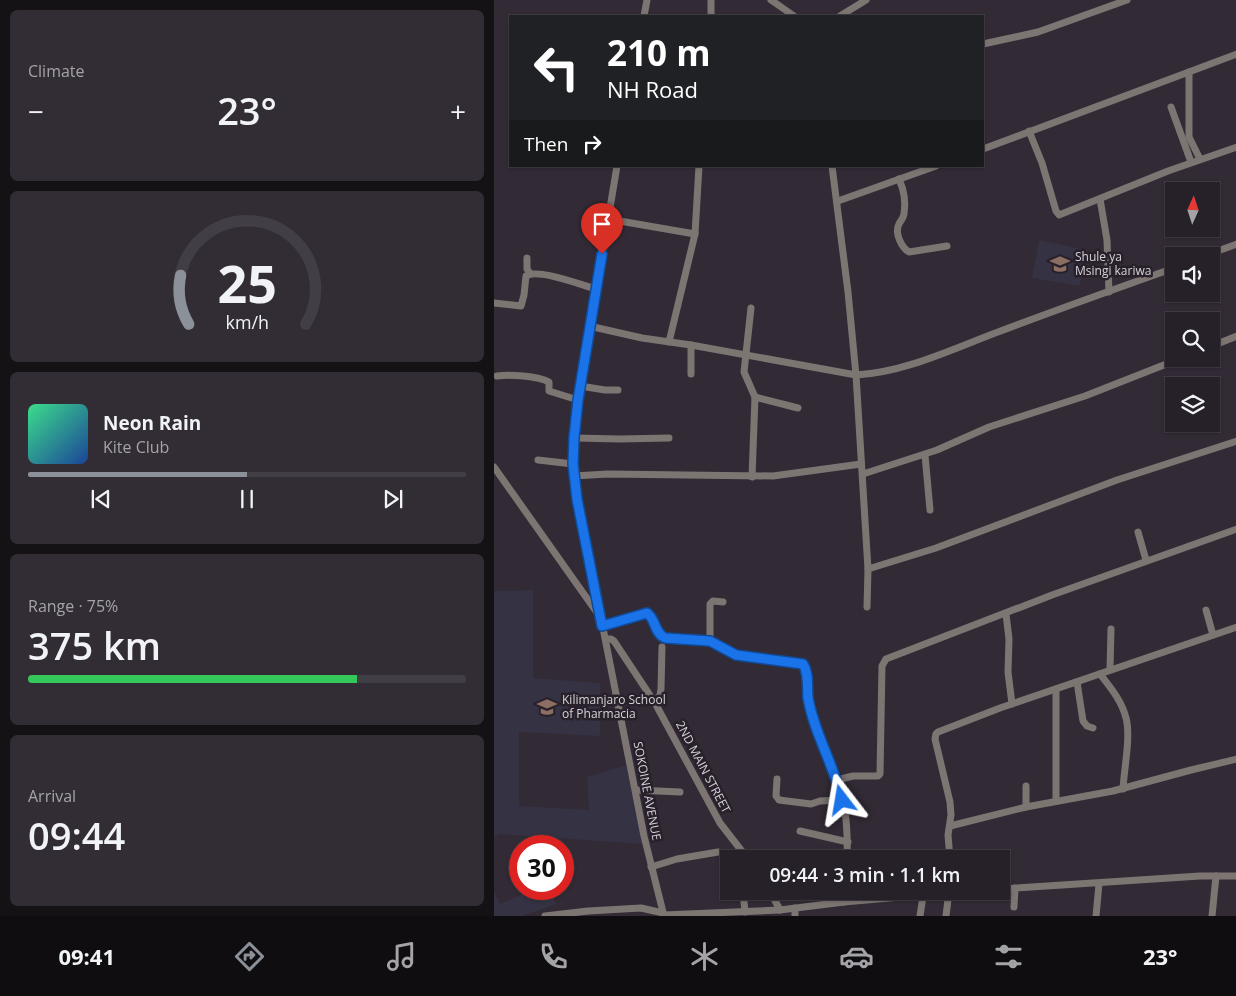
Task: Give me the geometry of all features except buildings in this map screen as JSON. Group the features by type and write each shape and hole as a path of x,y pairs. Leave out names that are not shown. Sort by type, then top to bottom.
{"street":[{"path":"644,15 647,0"},
{"path":"711,0 711,15"},
{"path":"771,0 793,15"},
{"path":"842,15 866,0"},
{"path":"984,44 1038,32 1127,0"},
{"path":"984,149 1236,54"},
{"path":"1189,72 1188,137 1200,159"},
{"path":"1171,107 1191,162"},
{"path":"1029,131 1042,163 1058,214 1191,162 1236,147"},
{"name":"SOKOINE AVENUE","path":"617,167 578,400 573,476 644,836 664,915"},
{"path":"669,342 695,234 699,167"},
{"path":"832,167 838,201 856,375 868,568 867,607"},
{"path":"838,201 933,167"},
{"path":"899,179 904,193 905,206 904,217 898,227 898,234 904,247 909,252 947,246"},
{"path":"1100,199 1107,240 1110,292"},
{"path":"608,219 695,234"},
{"path":"1220,250 1236,244"},
{"path":"528,258 527,269 530,274"},
{"path":"590,326 642,338 856,375 882,372 946,353 1165,271"},
{"path":"494,303 521,306 526,276 530,274 557,277 596,289"},
{"path":"751,308 744,372 754,397 752,477"},
{"path":"1220,343 1236,336"},
{"path":"691,345 691,374"},
{"path":"862,474 924,455 989,427 1085,396 1165,365"},
{"path":"497,376 506,374 543,379 549,382 549,392 578,400"},
{"path":"580,386 618,390"},
{"path":"754,397 798,408"},
{"path":"574,438 669,438"},
{"path":"868,568 936,548 1117,480 1236,441"},
{"path":"924,455 930,510"},
{"path":"538,460 573,464"},
{"path":"573,476 608,474 784,476 861,464"},
{"path":"494,467 600,615"},
{"path":"837,780 853,776 878,776 880,774 882,666 886,659 1146,560 1236,529"},
{"path":"1138,532 1146,560"},
{"path":"710,641 710,604 713,601 723,602"},
{"path":"1206,610 1213,635"},
{"path":"602,626 647,613 651,616 661,636 665,638 710,641 736,655 800,663 805,666 808,700 837,780 842,800 848,850"},
{"path":"1006,614 1009,639 1008,672 1012,704"},
{"path":"949,850 950,802 946,777 936,744 936,734 1012,704 1110,669 1236,627"},
{"path":"1110,669 1111,629"},
{"name":"2ND MAIN STREET","path":"606,639 614,641 655,702 720,823 741,850"},
{"path":"655,702 660,695 662,647"},
{"path":"1100,674 1116,697 1127,720 1128,732 1123,789"},
{"path":"1077,682 1083,721 1087,726 1093,728"},
{"path":"1056,689 1056,801"},
{"path":"950,826 1026,807 1123,789 1236,759"},
{"path":"778,779 776,796 780,800 811,804 820,801 842,800"},
{"path":"1026,786 1026,807"},
{"path":"636,790 680,792"},
{"path":"800,831 848,842"},
{"path":"651,867 718,852"},
{"path":"1212,916 1216,876"},
{"path":"1010,888 1236,876"},
{"path":"1096,916 1099,884"},
{"path":"1014,908 1015,888"},
{"path":"744,900 746,912"},
{"path":"775,900 780,910"},
{"path":"545,916 588,914 641,908 664,915 780,910 795,912 844,902 870,900"},
{"path":"920,916 922,900"},
{"path":"946,916 948,900"}],"shaded area":[{"path":"1039,240 1086,250 1080,286 1032,278"},
{"name":"Kilimanjaro School of Pharmacia","path":"533,590 533,678 600,683 600,736 519,732 519,806 589,810 587,777 626,765 643,844 574,839 574,835 499,834 494,838 494,591"},
{"path":"494,891 500,904 509,900 554,900 556,904 522,916 494,916"}],"place":[{"name":"Shule ya Msingi kariwa","path":"1060,264"},
{"name":"Kilimanjaro School of Pharmacia","path":"547,707"}],"route":[{"path":"602,254 578,400 573,476 602,626 647,613 650,614 661,636 670,640 710,641 736,655 744,657 803,664 806,670 808,700 837,780 842,800"}]}
